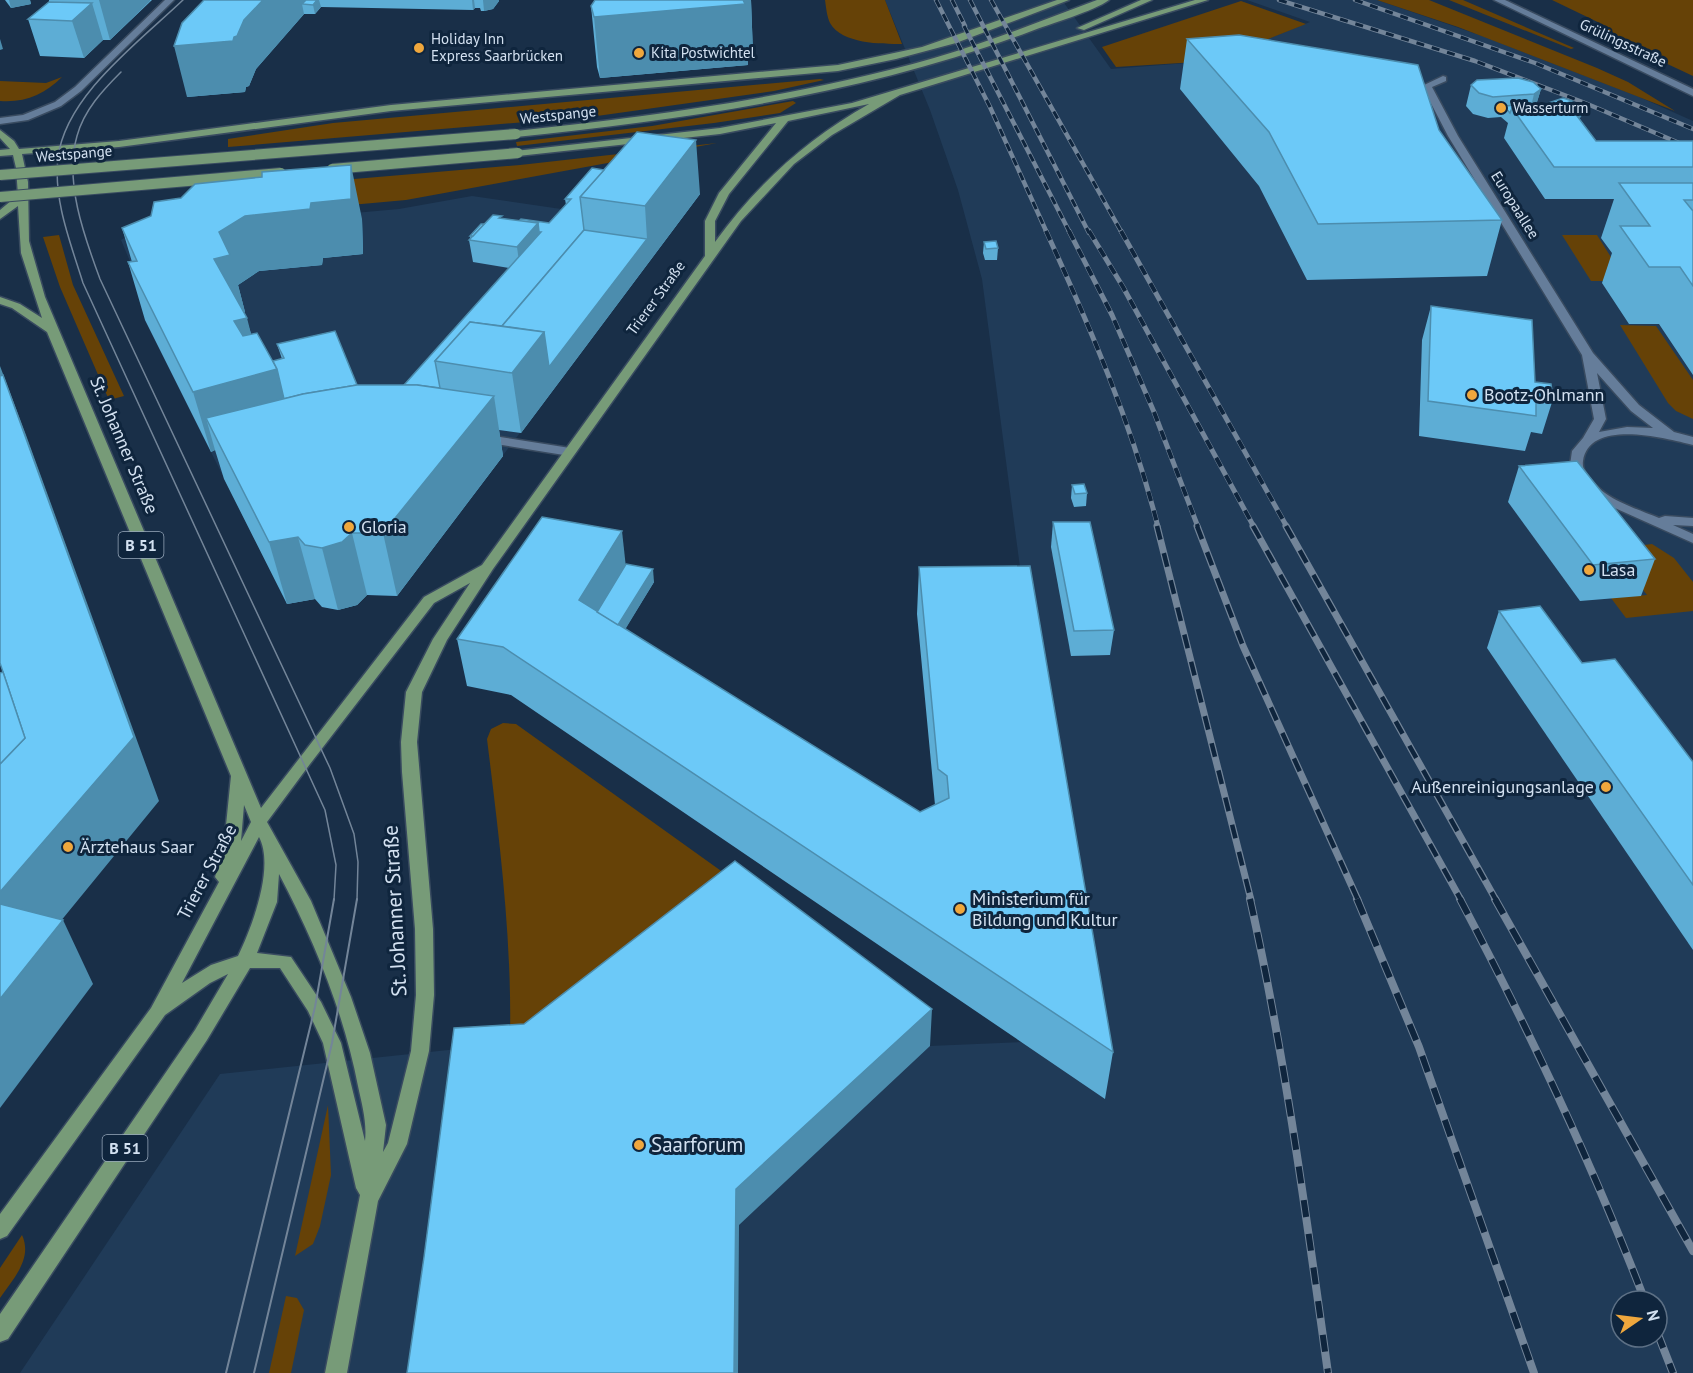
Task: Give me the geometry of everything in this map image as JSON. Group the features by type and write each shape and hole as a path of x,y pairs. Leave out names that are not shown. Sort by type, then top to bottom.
{"main road":[{"name":"Westspange","path":"0,153 178,137 392,108 838,68 903,56 935,47 1065,0"},
{"name":"Westspange","path":"0,175 516,134 649,120 825,88 940,60 1105,0"},
{"name":"Westspange","path":"1018,55 1148,0"},
{"name":"Westspange","path":"318,170 659,139 783,121 854,106 896,94 1204,0"},
{"name":"Trierer Straße","path":"410,721 414,692 424,668 488,567 710,256 763,187 786,164 837,126 896,94"},
{"path":"710,256 710,221 724,193 783,121"},
{"name":"St. Johanner Straße","path":"0,133 17,153 23,177 21,197 23,234 30,269 52,330 238,775 273,849"},
{"path":"0,197 294,172"},
{"path":"0,216 21,197"},
{"path":"0,300 16,306 52,330"},
{"name":"Trierer Straße","path":"0,1230 157,1013 213,912 259,822 341,711 429,600 488,567"},
{"name":"St. Johanner Straße","path":"336,1373 368,1200 397,1144 420,1051 425,995 424,929 410,772 410,721"},
{"name":"St. Johanner Straße","path":"213,912 232,845 238,775"},
{"name":"B 51","path":"273,849 302,901 325,953 361,1053 376,1125 368,1200"},
{"name":"B 51","path":"0,1332 201,1035 245,960 268,902 273,849"},
{"path":"157,1013 204,976 245,960 269,959 285,962 315,1007 335,1054 368,1200"}],"street":[{"path":"0,121 25,118 58,104 78,89 170,0"},
{"name":"Grülingsstraße","path":"1488,0 1503,2 1693,93"},
{"name":"Europaallee","path":"1443,78 1427,86 1453,136 1588,355 1635,408 1669,434"},
{"name":"Europaallee","path":"1588,355 1600,419 1588,440 1578,451 1576,465 1582,480 1602,497 1630,512 1693,539"},
{"name":"Europaallee","path":"1588,440 1603,433 1623,430 1669,434 1693,441"},
{"path":"467,436 570,452"},
{"name":"Europaallee","path":"1630,512 1658,520 1693,522"}],"shaded area":[{"path":"825,0 885,0 902,44 863,41 843,35 830,23"},
{"path":"885,0 1062,0 1111,69 1213,61 1310,22 1247,0 1377,0 1485,37 1637,96 1693,121 1693,1373 20,1373 220,1074 514,1043 930,1046 1023,1042 1026,613 982,279 958,190 930,110"},
{"path":"1377,0 1429,0 1597,68 1628,82 1675,111 1458,27"},
{"path":"1449,0 1463,0 1574,48 1571,49"},
{"path":"1552,0 1693,0 1693,76 1595,30 1608,27"},
{"path":"1241,1 1306,24 1213,61 1116,67 1102,47"},
{"path":"62,77 42,93 26,99 0,101 0,81 46,83"},
{"path":"824,80 774,91 597,116 228,147 228,139 333,123"},
{"path":"793,101 796,103 780,113 714,123 517,146 516,142 652,126"},
{"path":"717,143 406,200 184,220 225,190 520,165"},
{"path":"700,194 397,596 367,595 357,605 338,610 322,607 315,599 287,604 145,320 154,318 121,240 132,233 399,209 472,196 616,217"},
{"path":"59,235 73,285 124,396 109,400 60,287 43,237"},
{"path":"1562,235 1597,235 1626,281 1591,281"},
{"path":"1620,325 1656,326 1693,380 1693,419 1676,411 1668,403"},
{"path":"1652,544 1674,558 1693,582 1693,611 1626,618 1611,598 1647,595 1612,549"},
{"path":"503,723 516,724 731,878 510,1036 507,924 487,739 491,729"},
{"path":"328,1105 331,1175 320,1226 313,1244 295,1256"},
{"path":"22,1235 25,1244 23,1260 16,1276 0,1298 0,1268"},
{"path":"286,1296 297,1298 304,1310 291,1373 269,1373"}],"building":[{"path":"204,0 263,0 244,20 233,41 174,46 182,23"},
{"path":"306,0 317,0 313,5 302,4"},
{"path":"595,0 743,0 745,4 594,17 591,6"},
{"path":"49,2 92,3 72,21 28,19"},
{"path":"1239,35 1418,65 1439,130 1502,220 1318,224 1269,132 1187,39"},
{"path":"1518,78 1533,82 1541,89 1534,94 1493,97 1479,93 1471,85 1477,80"},
{"path":"1563,98 1572,101 1554,108 1545,104"},
{"path":"1576,103 1585,107 1574,111 1571,108 1562,108"},
{"path":"1520,105 1523,108 1512,108 1510,113 1504,106"},
{"path":"1512,108 1571,108 1596,141 1693,141 1693,167 1554,167"},
{"path":"637,132 696,140 645,206 580,197"},
{"path":"351,165 351,199 311,203 310,209 245,216 219,232 230,255 214,259 247,318 234,321 243,336 257,333 277,369 193,392 128,262 137,261 122,228 151,216 154,202 181,198 195,184 262,177 262,172"},
{"path":"592,168 604,170 580,197 584,230 502,326 470,322 435,361 440,388 404,385 541,232 539,232 538,223 519,221 521,219 549,223 571,199 565,199"},
{"path":"1619,183 1693,183 1693,200 1684,200 1693,211 1693,286 1680,267 1649,267 1620,226 1650,226"},
{"path":"493,215 502,216 499,218 538,223 517,247 469,240"},
{"path":"481,224 484,224 473,236 470,236"},
{"path":"584,230 647,239 549,367 544,332 502,326"},
{"path":"996,241 998,248 986,249 984,242"},
{"path":"1431,306 1532,320 1535,382 1551,384 1553,399 1536,397 1536,416 1428,401"},
{"path":"470,322 544,332 512,373 435,361"},
{"path":"335,331 357,385 284,399 273,361 284,358 277,344"},
{"path":"3,375 134,737 0,892 0,764 25,738 0,663 0,376"},
{"path":"357,385 417,385 494,396 383,533 352,533 342,542 322,548 305,545 298,537 269,542 206,418 303,394"},
{"path":"1577,461 1655,559 1593,565 1519,466"},
{"path":"1084,484 1087,493 1075,494 1072,485"},
{"path":"542,517 622,531 579,600 920,812 949,798 947,776 938,769 919,567 1030,566 1113,1052 503,647 457,639"},
{"path":"1053,522 1090,522 1114,630 1074,631"},
{"path":"626,564 653,569 618,625 597,612"},
{"path":"1540,606 1582,663 1615,659 1693,762 1693,885 1499,611"},
{"path":"3,672 25,738 0,764 0,673"},
{"name":"Saarforum","path":"735,861 932,1009 736,1189 734,1373 407,1373 454,1028 524,1024"},
{"path":"0,904 63,920 0,999"}],"tram line":[{"path":"183,0 107,71 74,113 64,135 58,158 58,190 68,237 83,283 325,810 336,865 334,900"},
{"path":"121,72 89,109 77,136 74,153 74,190 82,227 100,279 330,768 354,834 358,862 357,900"},
{"path":"226,1373 315,1007 334,899"},
{"path":"254,1373 332,1043 357,899"}],"railway":[{"path":"936,0 990,107 1047,233"},
{"path":"952,0 965,26"},
{"path":"970,0 1089,233"},
{"path":"991,0 1122,233"},
{"path":"1279,0 1475,61 1585,103 1693,149"},
{"path":"1355,0 1535,63 1693,129"},
{"path":"964,26 1070,233"},
{"path":"1046,231 1109,376 1136,451 1158,527"},
{"path":"1069,231 1112,315 1154,412 1198,527"},
{"path":"1089,231 1123,287 1254,527"},
{"path":"1121,231 1287,527"},
{"path":"1157,526 1251,900"},
{"path":"1197,526 1243,646 1358,900"},
{"path":"1253,526 1461,900"},
{"path":"1286,526 1496,900"},
{"path":"1250,899 1284,1076 1328,1373"},
{"path":"1357,899 1419,1047 1534,1373"},
{"path":"1460,899 1558,1097 1640,1289"},
{"path":"1495,899 1693,1251"},
{"path":"1664,1349 1673,1373"}],"place":[{"name":"Holiday Inn Express Saarbrücken","path":"419,48"},
{"name":"Kita Postwichtel","path":"639,53"},
{"name":"Wasserturm","path":"1501,108"},
{"name":"Bootz-Ohlmann","path":"1472,395"},
{"name":"Gloria","path":"349,527"},
{"name":"Lasa","path":"1589,570"},
{"name":"Außenreinigungsanlage","path":"1606,787"},
{"name":"Ärztehaus Saar","path":"68,847"},
{"name":"Ministerium für Bildung und Kultur","path":"960,909"},
{"name":"Saarforum","path":"639,1145"}]}
